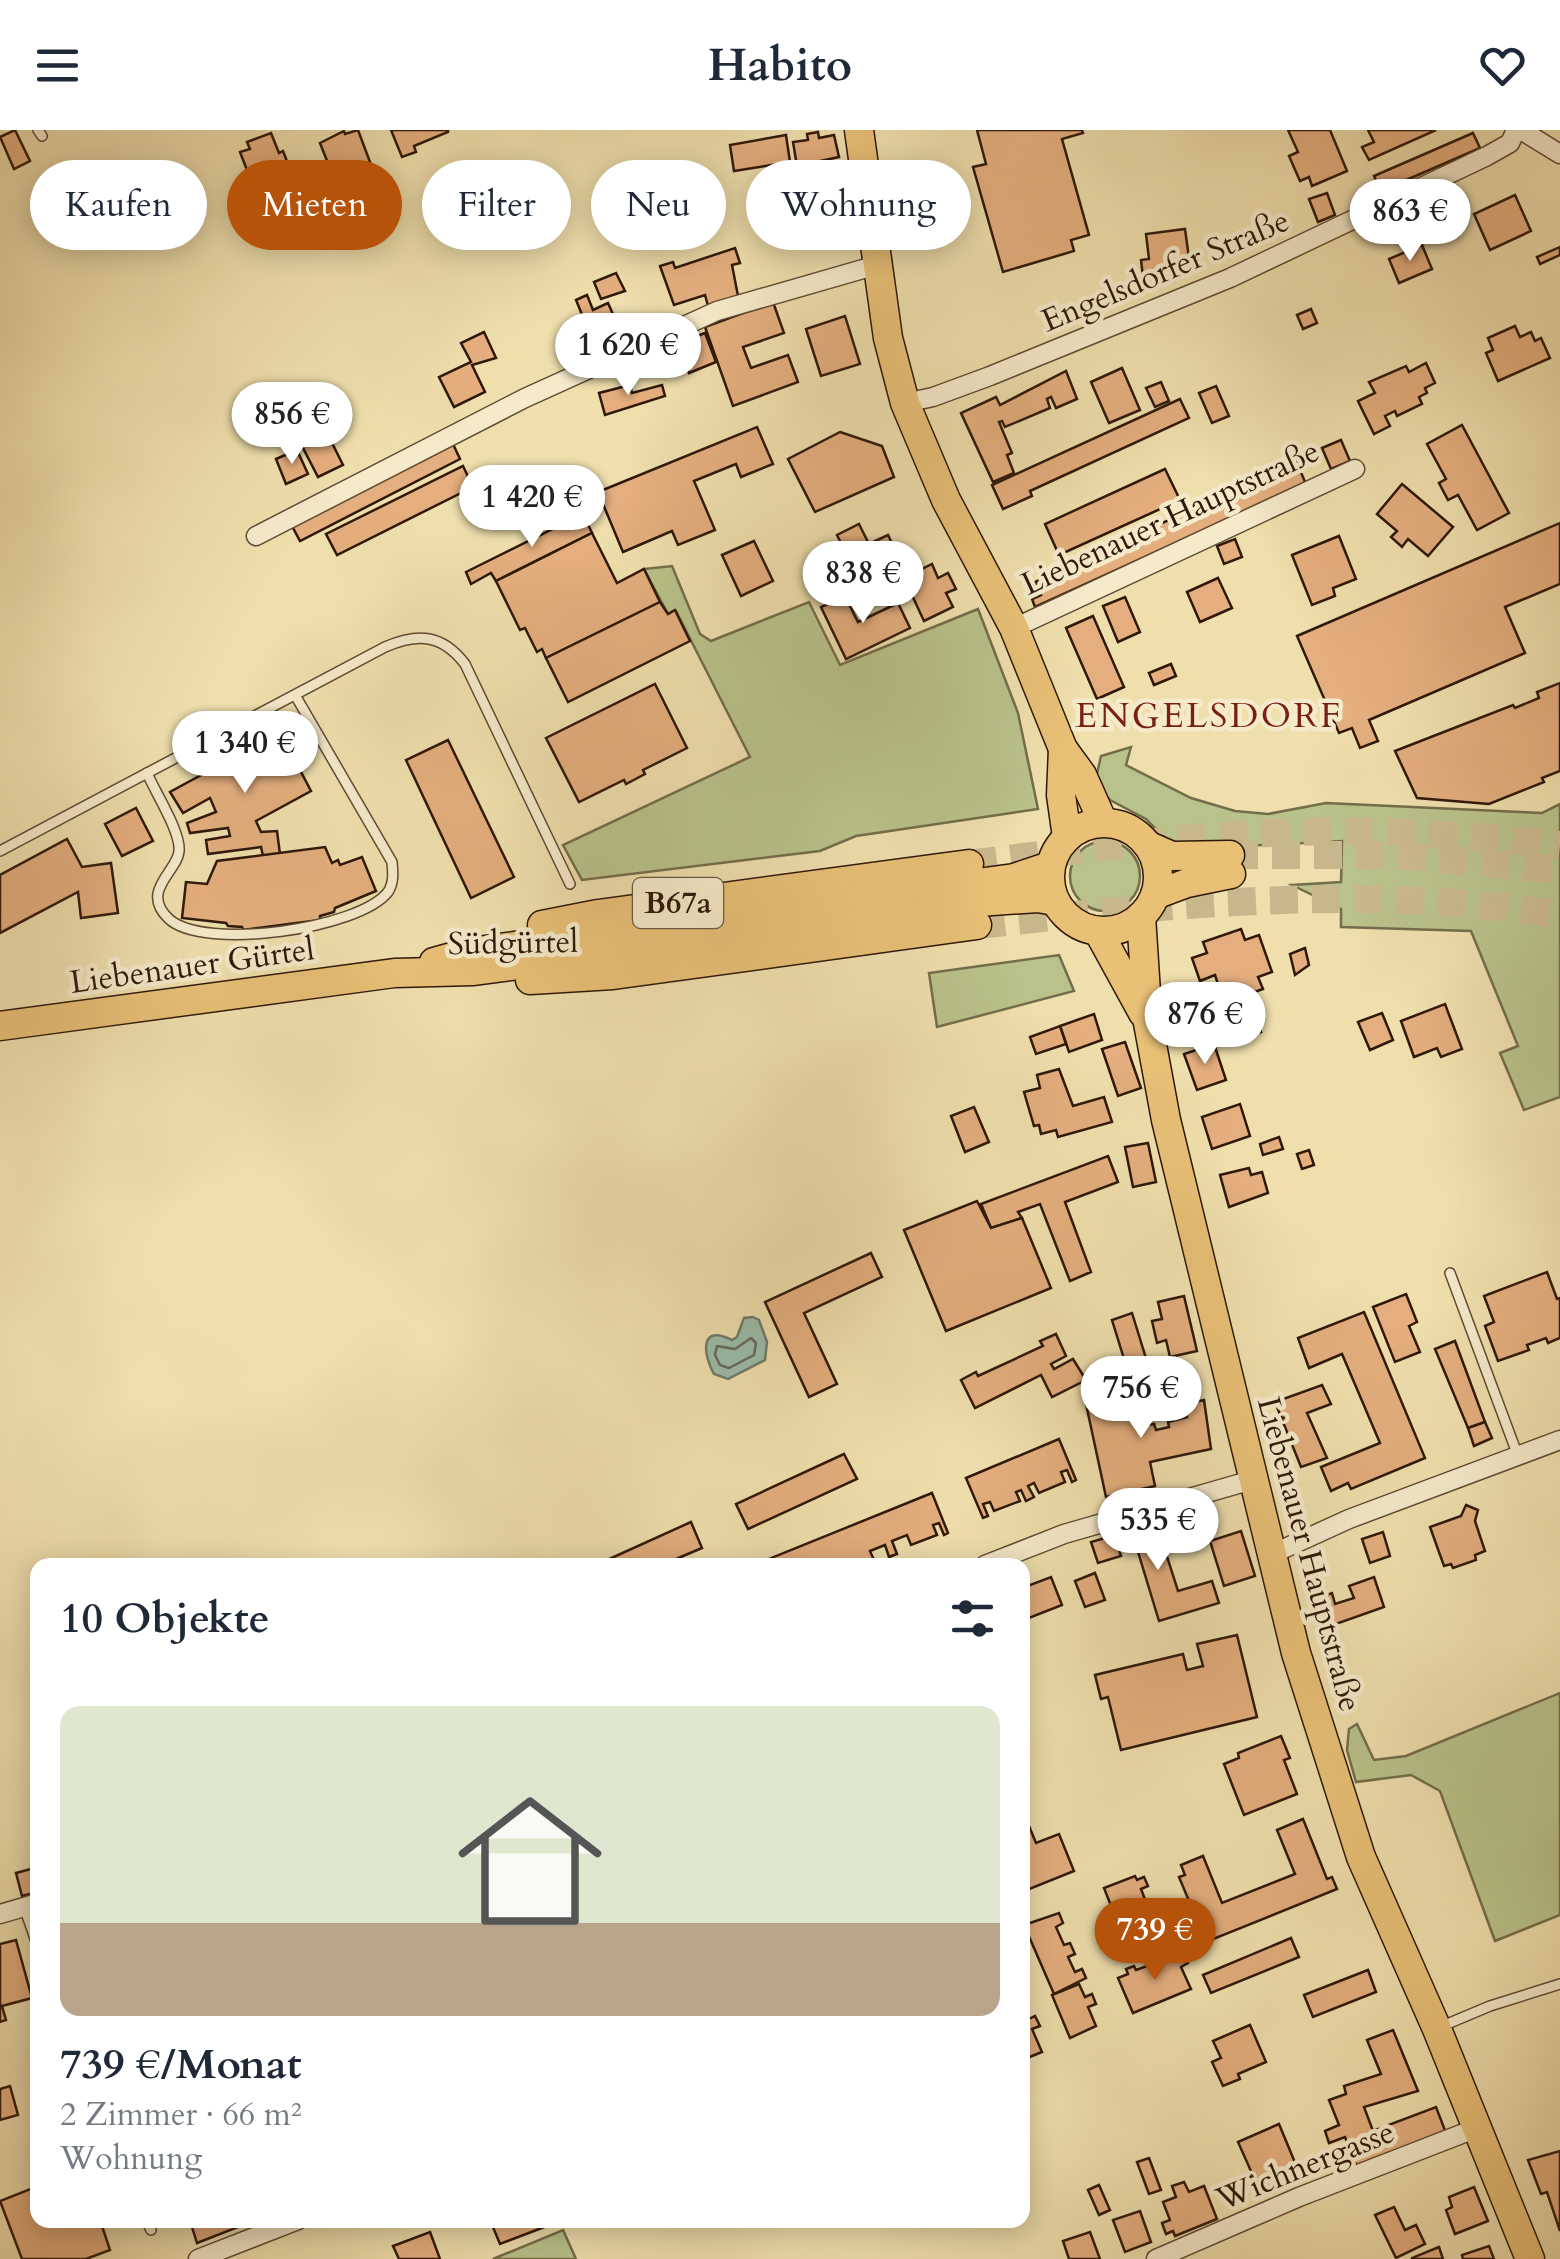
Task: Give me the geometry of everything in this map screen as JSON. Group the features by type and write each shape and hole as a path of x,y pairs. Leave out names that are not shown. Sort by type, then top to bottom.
{"main road":[{"name":"Liebenauer Hauptstraße","path":"858,130 888,338 904,404 946,500 1014,628 1063,749 1082,776 1103,822"},
{"name":"Liebenauer Hauptstraße","path":"1063,749 1062,795 1067,836"},
{"path":"1103,822 1130,829 1150,846 1172,856 1231,865 1187,882 1121,928 1098,931 1072,921 1055,900 1050,866 1067,836 1103,822"},
{"path":"1148,906 1157,863 1150,846"},
{"name":"Südgürtel","path":"394,973 467,939 579,917 969,864"},
{"path":"394,973 470,952 1014,878 1050,866"},
{"path":"394,973 474,971 992,900 1055,900"},
{"name":"Liebenauer Hauptstraße","path":"1148,906 1148,1024 1166,1120 1270,1556 1309,1698 1361,1857 1437,2029 1530,2259"},
{"name":"Südgürtel","path":"394,973 477,983 613,975 977,925"},
{"name":"Liebenauer Hauptstraße","path":"1098,931 1148,1024"},
{"name":"Liebenauer Gürtel","path":"0,1026 394,973"}],"street":[{"name":"Engelsdorfer Straße","path":"904,404 933,397 1230,278 1487,156 1510,143 1519,130 1560,154"},
{"path":"256,536 525,398 717,311 877,265"},
{"name":"Liebenauer Hauptstraße","path":"1014,628 1355,468"},
{"path":"1270,1556 1350,1520 1560,1440"},
{"path":"1003,1558 1064,1534 1252,1480"},
{"path":"0,1914 30,1905"},
{"name":"Wichnergasse","path":"1156,2259 1299,2197 1477,2128"},
{"path":"198,2259 277,2228"}],"lane":[{"path":"0,851 400,640 420,636 443,642 460,658 474,681 570,884"},
{"path":"147,773 178,840 176,862 162,878 159,900 170,920 182,927 248,936 322,925 380,900 391,886 392,862 294,695"},
{"path":"1450,1273 1518,1456"},
{"path":"1437,2029 1490,2006 1560,1984"}],"green space":[{"path":"672,566 700,634 711,641 809,602 840,665 978,609 1018,713 1038,809 856,836 820,851 582,880 563,845 750,757 676,611 668,614 644,569"},
{"path":"1131,747 1126,765 1191,798 1235,811 1268,814 1326,803 1542,813 1560,804 1560,1097 1524,1110 1500,1053 1518,1046 1471,931 1341,927 1341,909 1292,885 1341,882 1342,841 1223,847 1170,843 1146,819 1110,800 1095,782 1101,756"},
{"path":"1105,841 1130,851 1140,876 1130,901 1105,911 1080,901 1070,876 1080,851"},
{"path":"1059,955 1074,991 937,1027 929,973"},
{"path":"1560,1693 1560,1915 1495,1941 1440,1791 1411,1775 1356,1782 1347,1750 1349,1729 1357,1724 1374,1760 1406,1756"},
{"path":"563,2230 576,2259 493,2259"}],"water":[{"path":"744,1318 759,1320 767,1342 765,1360 728,1379 714,1374 706,1350 709,1338 714,1335 732,1340"}],"building":[{"path":"15,130 30,161 14,169 0,137"},
{"path":"358,130 369,160 327,160 320,143 344,131 345,134"},
{"path":"391,130 448,132 414,146 416,152 402,157"},
{"path":"977,130 1082,130 1083,133 1062,139 1089,235 1071,240 1074,251 1003,272 973,167 986,164"},
{"path":"1288,130 1330,130 1347,171 1312,186 1309,177 1300,181 1289,156 1298,152"},
{"path":"1368,130 1436,130 1369,160 1362,147 1374,142"},
{"path":"818,132 819,138 834,135 839,157 796,160 793,142 808,140 807,134"},
{"path":"271,133 279,153 283,151 286,160 243,160 240,152 250,149 247,142"},
{"path":"1473,133 1480,148 1381,191 1374,176"},
{"path":"786,135 790,160 746,160 746,169 734,171 730,145"},
{"path":"1327,193 1335,215 1318,222 1309,199"},
{"path":"1515,195 1531,231 1490,250 1474,214"},
{"path":"1185,229 1189,258 1172,261 1175,281 1144,285 1141,260 1149,259 1146,234"},
{"path":"1422,245 1432,269 1399,283 1389,259"},
{"path":"1560,247 1560,255 1540,264 1537,257"},
{"path":"735,248 740,263 732,265 738,296 708,306 705,295 674,305 660,266 673,262 675,268"},
{"path":"616,273 625,291 601,299 594,282"},
{"path":"587,295 593,310 608,303 619,328 592,339 576,300"},
{"path":"773,302 784,333 743,347 751,368 788,355 798,382 733,406 705,327"},
{"path":"1311,309 1317,323 1303,329 1297,315"},
{"path":"845,316 860,364 821,376 806,329"},
{"path":"1515,326 1520,337 1531,332 1535,341 1541,338 1550,358 1498,381 1486,353 1493,350 1488,338"},
{"path":"484,332 496,358 472,365 485,392 454,407 439,377 471,362 461,343"},
{"path":"705,333 716,362 689,373 677,344"},
{"path":"1426,363 1435,383 1419,397 1422,404 1397,416 1395,411 1385,416 1390,426 1374,434 1358,401 1375,393 1369,382 1406,366 1409,372"},
{"path":"1122,368 1140,410 1109,423 1091,382"},
{"path":"1066,371 1077,399 1056,408 1051,397 1047,399 1050,408 1005,427 999,422 1012,453 1007,455 1014,473 993,482 961,413 996,397 1000,405"},
{"path":"1161,382 1169,401 1155,407 1146,388"},
{"path":"630,385 632,393 662,385 665,396 605,415 599,393"},
{"path":"1216,386 1229,416 1212,423 1199,393"},
{"path":"1180,399 1189,418 1030,491 1032,496 1003,509 992,485"},
{"path":"1462,425 1509,513 1477,530 1458,495 1448,500 1439,483 1446,479 1427,444"},
{"path":"757,427 773,464 741,477 736,464 694,481 715,530 678,545 672,531 623,552 598,492"},
{"path":"840,432 882,446 894,477 815,512 788,459"},
{"path":"327,433 343,465 318,477 302,446"},
{"path":"1341,440 1350,461 1331,469 1322,448"},
{"path":"453,444 460,459 300,541 292,526"},
{"path":"297,450 308,474 286,484 276,459"},
{"path":"1296,461 1306,484 1035,607 1032,599 1041,595 1035,582"},
{"path":"463,466 473,487 337,555 326,534"},
{"path":"1165,469 1180,500 1059,555 1045,524"},
{"path":"1402,484 1453,527 1428,556 1408,539 1402,547 1391,537 1397,531 1377,514"},
{"path":"583,514 592,533 496,581 491,573 471,584 466,572"},
{"path":"1560,523 1560,584 1505,607 1525,653 1369,720 1378,741 1360,748 1352,728 1339,733 1297,636"},
{"path":"859,524 869,544 888,535 899,558 842,585 831,561 846,553 837,535"},
{"path":"592,533 617,583 644,569 660,602 546,658 542,649 537,652 525,628 520,630 496,581"},
{"path":"1339,536 1356,579 1333,588 1335,596 1312,605 1292,555"},
{"path":"1235,539 1242,557 1224,564 1217,546"},
{"path":"754,541 773,581 741,596 722,555"},
{"path":"932,564 938,578 948,573 956,589 946,593 953,607 924,621 904,578"},
{"path":"1218,578 1232,608 1200,622 1187,592"},
{"path":"845,596 858,622 898,603 910,628 846,659 821,607"},
{"path":"1125,597 1140,632 1118,642 1103,606"},
{"path":"660,602 668,614 675,610 690,641 568,702 546,658"},
{"path":"1093,616 1124,687 1097,699 1066,628"},
{"path":"1171,664 1176,676 1154,685 1149,673"},
{"path":"1560,683 1560,771 1542,778 1544,782 1489,804 1417,798 1395,751 1513,705 1515,708 1539,698 1537,692"},
{"path":"655,684 687,748 643,770 645,774 626,784 624,780 579,802 546,738"},
{"path":"280,732 311,791 256,821 261,832 277,831 280,854 263,856 261,847 208,854 206,840 230,836 228,828 190,833 187,823 216,812 210,798 183,813 170,792"},
{"path":"448,740 514,877 471,898 406,760"},
{"path":"136,808 153,841 122,856 105,824"},
{"path":"67,839 82,867 111,863 118,913 81,918 78,892 0,933 0,875"},
{"path":"325,847 332,863 338,860 340,865 362,857 376,891 335,908 334,912 320,916 320,920 243,930 226,923 182,918 186,882 207,884 217,861"},
{"path":"1241,929 1245,940 1259,935 1272,972 1258,977 1263,989 1224,1003 1215,975 1200,981 1192,958 1207,953 1203,942"},
{"path":"1305,948 1309,965 1295,975 1290,954"},
{"path":"1445,1004 1462,1049 1441,1057 1437,1048 1414,1057 1401,1021"},
{"path":"1382,1013 1393,1040 1370,1050 1358,1022"},
{"path":"1094,1014 1102,1040 1069,1052 1060,1026"},
{"path":"1254,1015 1261,1032 1242,1039 1235,1021"},
{"path":"1060,1026 1066,1044 1036,1054 1030,1037"},
{"path":"1125,1042 1141,1088 1118,1096 1102,1049"},
{"path":"1214,1044 1226,1080 1197,1090 1184,1054"},
{"path":"1059,1069 1073,1106 1104,1097 1112,1122 1058,1137 1056,1130 1041,1134 1039,1125 1034,1126 1024,1092 1040,1088 1037,1075"},
{"path":"1240,1104 1250,1136 1212,1149 1202,1117"},
{"path":"974,1107 989,1142 965,1152 951,1116"},
{"path":"1279,1137 1283,1149 1263,1155 1260,1144"},
{"path":"1148,1143 1156,1182 1133,1187 1125,1147"},
{"path":"1309,1150 1314,1165 1302,1169 1297,1154"},
{"path":"1108,1156 1118,1182 1065,1202 1091,1272 1070,1281 1040,1204 1018,1212 1022,1218 991,1228 981,1204"},
{"path":"1249,1168 1251,1175 1262,1172 1268,1193 1229,1207 1220,1175"},
{"path":"977,1201 991,1228 1022,1218 1051,1288 946,1331 904,1230"},
{"path":"871,1253 882,1277 804,1313 837,1384 809,1397 765,1302"},
{"path":"1547,1272 1557,1299 1560,1298 1560,1338 1527,1345 1529,1350 1498,1361 1485,1326 1494,1322 1484,1296"},
{"path":"1406,1294 1417,1322 1409,1326 1420,1352 1395,1362 1373,1307"},
{"path":"1184,1296 1197,1351 1170,1357 1166,1340 1157,1343 1152,1321 1162,1319 1158,1302"},
{"path":"1364,1312 1425,1458 1351,1489 1348,1483 1331,1491 1321,1467 1380,1443 1342,1354 1309,1368 1298,1338"},
{"path":"1132,1313 1149,1368 1129,1375 1112,1320"},
{"path":"1056,1334 1066,1356 1051,1364 1054,1369 1073,1359 1086,1380 1052,1397 1041,1375 975,1408 961,1380 1043,1346 1040,1341"},
{"path":"1455,1341 1485,1422 1468,1428 1435,1349"},
{"path":"1322,1385 1331,1404 1307,1413 1327,1458 1301,1467 1275,1402"},
{"path":"1139,1392 1147,1425 1154,1424 1156,1430 1187,1417 1184,1404 1204,1400 1211,1449 1150,1462 1155,1486 1106,1497 1086,1404"},
{"path":"1485,1422 1492,1438 1474,1446 1468,1428"},
{"path":"1059,1439 1076,1480 1072,1482 1067,1470 1061,1472 1065,1482 1039,1493 1034,1483 1028,1486 1034,1497 1026,1501 1021,1490 1016,1492 1020,1501 994,1511 990,1502 983,1504 988,1516 983,1518 966,1478"},
{"path":"844,1454 857,1479 748,1529 736,1504"},
{"path":"932,1493 948,1533 944,1535 939,1523 933,1525 937,1535 911,1545 907,1535 892,1541 897,1554 889,1557 885,1545 870,1551 873,1558 771,1558"},
{"path":"1466,1505 1478,1510 1475,1521 1485,1551 1475,1555 1476,1560 1453,1568 1451,1564 1444,1566 1430,1527 1461,1516"},
{"path":"691,1522 702,1548 678,1558 611,1558"},
{"path":"1153,1524 1178,1591 1212,1581 1219,1603 1159,1621 1135,1542 1118,1547 1121,1556 1098,1563 1091,1542"},
{"path":"1241,1531 1255,1576 1224,1586 1210,1541"},
{"path":"1383,1532 1390,1556 1370,1563 1362,1539"},
{"path":"1095,1573 1105,1600 1085,1607 1075,1581"},
{"path":"1051,1577 1062,1605 1030,1618 1030,1585"},
{"path":"1374,1577 1384,1607 1319,1630 1309,1601 1332,1593 1335,1604 1354,1598 1349,1586"},
{"path":"1237,1635 1257,1717 1121,1750 1108,1697 1101,1699 1095,1675 1183,1654 1187,1670 1203,1666 1197,1644"},
{"path":"1281,1736 1290,1758 1284,1760 1297,1794 1244,1815 1224,1764 1239,1758 1238,1753"},
{"path":"1303,1819 1327,1879 1332,1877 1337,1889 1206,1942 1179,1877 1185,1875 1181,1865 1203,1856 1222,1903 1295,1874 1277,1830"},
{"path":"1030,1828 1036,1843 1059,1834 1074,1871 1030,1889"},
{"path":"30,1869 30,1894 22,1896 16,1873"},
{"path":"1135,1876 1137,1880 1144,1877 1148,1886 1141,1889 1152,1918 1160,1915 1164,1926 1126,1944 1104,1888"},
{"path":"1059,1913 1063,1923 1056,1927 1064,1945 1070,1943 1075,1954 1068,1957 1075,1972 1082,1969 1086,1978 1054,1994 1030,1939 1030,1923"},
{"path":"1291,1938 1299,1957 1211,1993 1203,1975"},
{"path":"16,1940 30,1999 2,2006 6,2020 0,2022 0,1944"},
{"path":"1184,1953 1188,1963 1181,1967 1191,1989 1133,2013 1118,1978 1128,1974 1126,1969 1134,1966 1136,1970"},
{"path":"1368,1970 1376,1992 1313,2017 1304,1995"},
{"path":"1079,1984 1085,1997 1092,1994 1096,2004 1088,2007 1096,2026 1070,2038 1052,1995"},
{"path":"1035,2016 1040,2026 1032,2029 1042,2052 1030,2057 1030,2018"},
{"path":"1250,2025 1266,2062 1238,2074 1240,2079 1223,2086 1212,2062 1221,2058 1213,2041"},
{"path":"1393,2030 1418,2091 1364,2107 1373,2131 1436,2107 1446,2133 1357,2167 1345,2137 1329,2143 1325,2131 1339,2125 1329,2100 1346,2094 1344,2086 1381,2074 1367,2040"},
{"path":"10,2086 18,2115 0,2120 0,2089"},
{"path":"1279,2124 1296,2165 1278,2174 1284,2187 1262,2196 1238,2142"},
{"path":"1560,2151 1560,2231 1547,2192 1541,2194 1528,2160"},
{"path":"1149,2158 1161,2190 1149,2194 1137,2162"},
{"path":"1184,2182 1189,2192 1204,2186 1217,2219 1175,2236 1173,2231 1166,2234 1162,2223 1170,2220 1163,2202 1176,2197 1172,2186"},
{"path":"1099,2185 1110,2210 1099,2215 1088,2190"},
{"path":"1474,2187 1488,2221 1455,2234 1446,2210 1452,2207 1449,2197"},
{"path":"30,2189 30,2228 103,2228 110,2250 86,2259 22,2259 0,2201"},
{"path":"1394,2207 1405,2230 1416,2225 1425,2244 1396,2258 1375,2215"},
{"path":"1140,2211 1151,2242 1125,2252 1113,2220"},
{"path":"192,2228 235,2228 197,2243"},
{"path":"493,2228 542,2228 500,2244"},
{"path":"430,2232 440,2259 399,2259 393,2246"},
{"path":"1090,2232 1100,2259 1069,2259 1063,2241"},
{"path":"1489,2246 1494,2259 1463,2259 1462,2255"},
{"path":"1439,2247 1443,2259 1412,2259 1412,2258"}],"tunnel":[{"path":"969,864 1172,840 1294,832 1427,834 1560,845"},
{"path":"1230,855 1394,855 1560,870"},
{"path":"977,925 1196,904 1341,899 1487,906 1560,915"}],"district":[{"name":"ENGELSDORF","path":"1209,715"}]}
